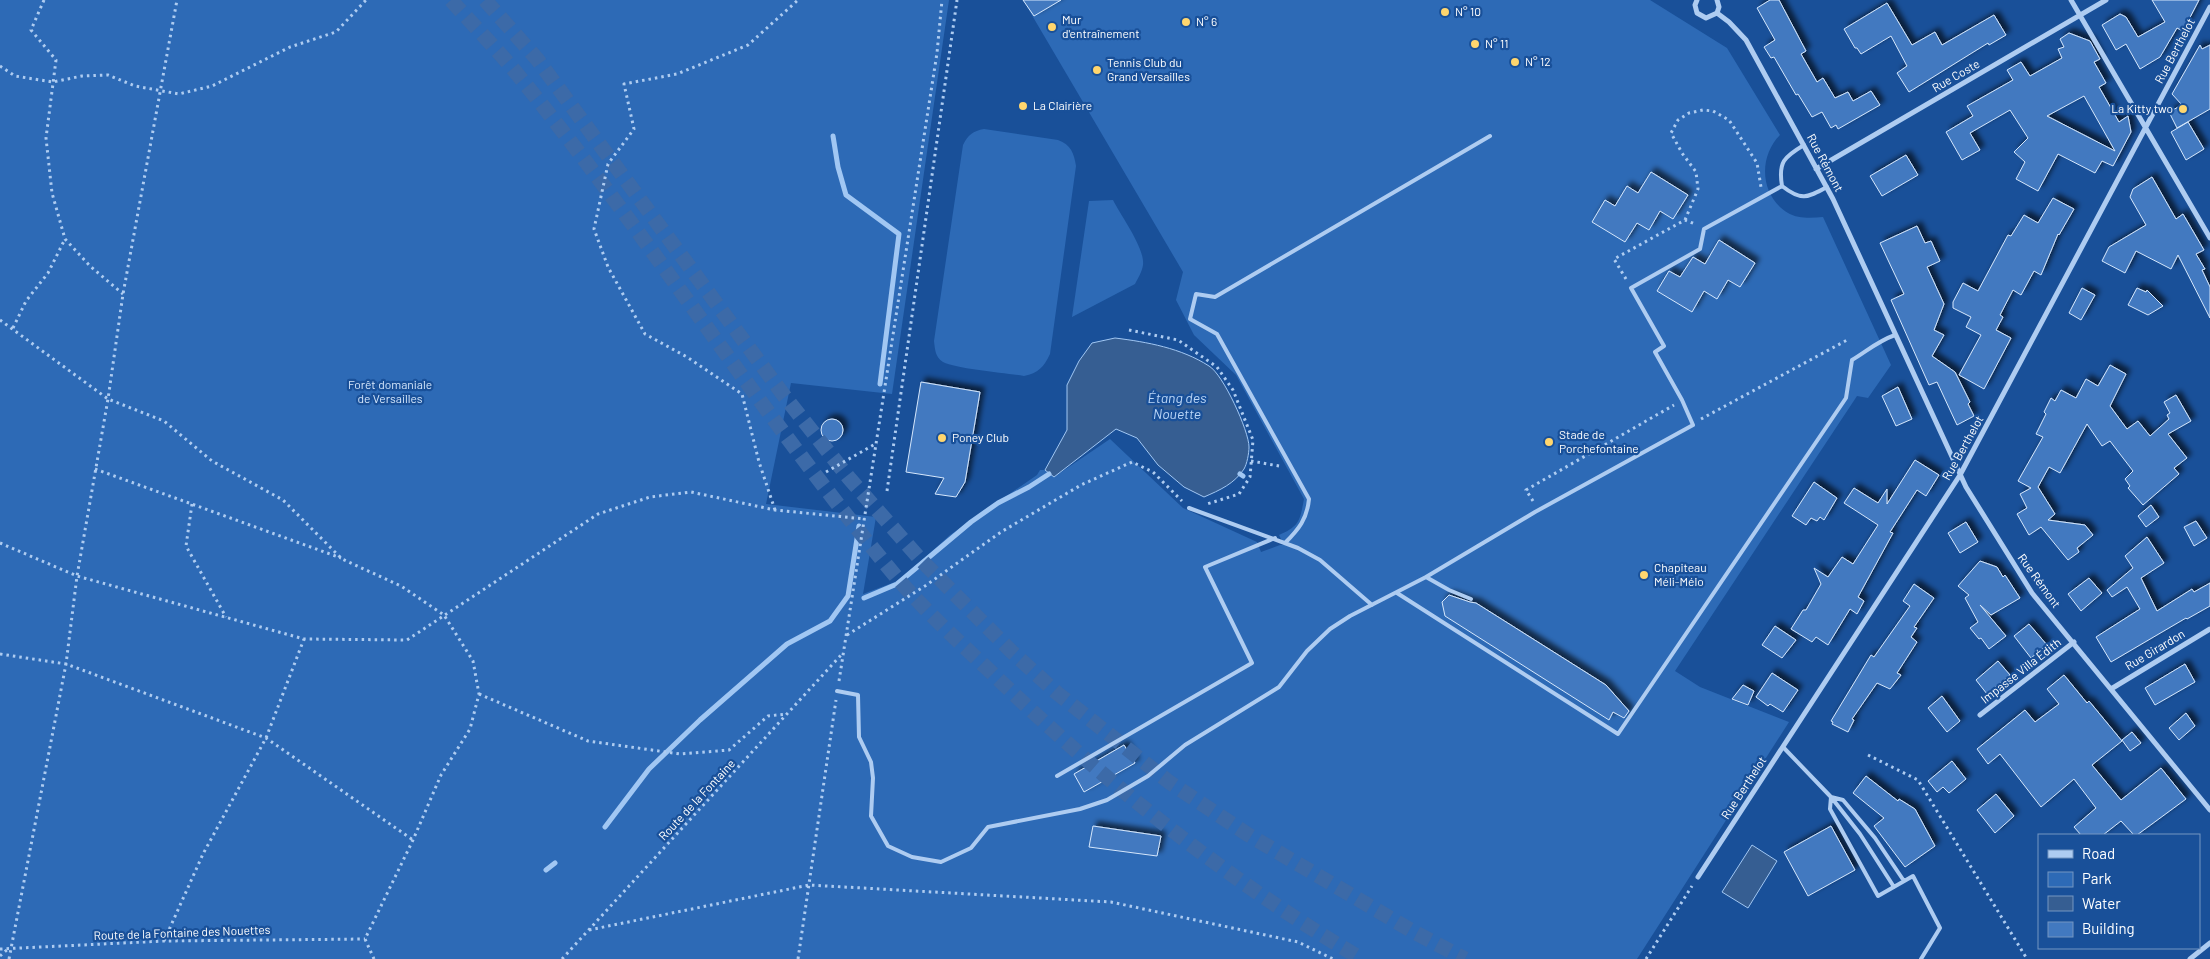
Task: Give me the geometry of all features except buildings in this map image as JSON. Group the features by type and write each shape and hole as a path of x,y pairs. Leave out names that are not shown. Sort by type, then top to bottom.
{"street":[{"path":"1695,0 1696,10 1699,15 1709,18 1717,13 1719,7 1717,0"},
{"path":"2070,0 2210,238"},
{"name":"Rue Coste","path":"1816,168 2106,0"},
{"name":"Rue Berthelot","path":"1698,877 1960,475 2210,7"},
{"name":"Rue Rémont","path":"1717,13 1729,22 1746,40 1827,187 1966,488 2032,593 2210,810"},
{"name":"Rue Girardon","path":"2112,689 2210,629"},
{"name":"Impasse Villa Édith","path":"1980,716 2074,642"},
{"path":"2190,959 2210,943"}],"lane":[{"path":"1285,542 1298,530 1307,514 1309,499 1217,334 1190,320 1196,294 1215,297 1490,136"},
{"path":"1804,145 1787,155 1782,164 1780,174 1782,186 1797,196 1805,197 1827,187"},
{"path":"837,691 858,695 859,737 871,762 873,778 871,816 888,846 912,857 941,862 971,848 988,827 1080,809 1107,800 1148,776 1184,745 1279,687 1307,651 1330,629 1350,616 1426,577 1538,510 1692,425 1682,400 1655,352 1664,346 1631,288 1700,250 1704,229 1782,186"},
{"path":"1397,593 1618,734 1846,398 1852,360 1880,340 1896,335"},
{"path":"1189,508 1275,538 1320,560 1372,605"},
{"path":"1056,776 1252,663 1205,567 1275,538"},
{"path":"1426,577 1449,590 1471,599"},
{"path":"1782,747 1831,797 1860,834 1894,887"},
{"path":"1831,797 1843,800 1875,838 1904,881"},
{"path":"1831,797 1830,809 1878,896 1913,876 1940,928 1921,959"}],"path":[{"path":"44,0 32,30 56,60 46,138 52,193 65,239 90,266 123,294"},
{"path":"9,959 66,664 77,576 108,399 123,294 162,92 177,0"},
{"path":"0,66 16,76 53,82 82,76 108,75 134,86 179,94 212,86 290,46 336,32 366,0"},
{"path":"775,510 759,462 742,394 687,357 645,334 608,267 594,229 608,164 634,129 624,84 677,74 748,45 798,0"},
{"path":"798,959 837,691 938,54 942,0"},
{"path":"887,491 957,0"},
{"path":"1631,288 1614,259 1685,220 1698,189 1696,172 1682,153 1671,133 1678,120 1689,113 1703,110 1713,111 1729,120 1757,163 1764,197"},
{"path":"1685,220 1704,229"},
{"path":"13,328 26,300 48,273 65,239"},
{"path":"0,320 108,399 164,420 212,461 283,500 342,559"},
{"path":"846,636 925,586 1008,527 1081,485 1132,462 1153,472 1189,508 1239,494 1250,477 1253,440 1234,390 1217,366 1178,340 1128,330"},
{"path":"1698,421 1849,339"},
{"path":"1526,490 1682,400"},
{"path":"826,472 877,443"},
{"path":"1251,461 1292,469"},
{"path":"95,469 342,559 401,586 444,615 473,661 479,694 470,729 441,775 413,840 365,939 374,959"},
{"path":"0,543 77,576 304,639 407,640 598,514 650,496 690,492 775,510 865,519"},
{"path":"192,504 186,546 226,617"},
{"path":"164,941 203,854 266,738 304,639"},
{"name":"Route de la Fontaine","path":"562,959 843,653"},
{"path":"0,654 66,664 266,738 413,840"},
{"path":"479,694 588,741 680,754 729,750 768,716 789,714"},
{"path":"1868,756 1918,780 2027,959"},
{"path":"1646,959 1698,877"},
{"path":"589,930 809,886 1110,902 1298,942 1333,959"},
{"name":"Route de la Fontaine des Nouettes","path":"0,949 164,941 365,939"},
{"path":"0,956 10,948"}],"green space":[{"name":"Forêt domaniale de Versailles","path":"0,0 949,0 892,394 791,383 766,504 876,517 863,594 900,580 950,535 1037,475 1040,470 1045,470 1054,477 1110,439 1183,508 1257,542 1261,552 1284,545 1279,535 1291,529 1298,522 1301,512 1304,499 1236,375 1194,335 1176,300 1183,272 1023,0 1650,0 1727,48 1780,135 1768,154 1765,165 1767,187 1772,197 1779,206 1792,215 1805,218 1823,217 1891,365 1868,398 1857,396 1675,671 1700,687 1789,722 1637,959 0,959"},
{"path":"984,129 1058,140 1066,144 1071,150 1076,166 1050,354 1040,369 1024,376 970,369 943,362 938,358 934,341 963,145 971,134"},
{"path":"1113,200 1132,232 1140,250 1143,258 1142,270 1135,284 1072,317 1089,201"}],"water":[{"name":"Étang des Nouette","path":"1115,338 1175,350 1198,360 1215,371 1228,391 1248,439 1248,458 1245,467 1231,483 1204,497 1184,487 1158,465 1137,438 1116,429 1054,477 1045,470 1067,430 1067,385 1079,361 1092,343"},
{"path":"1752,845 1777,861 1748,908 1722,892"}],"waterway":[{"path":"833,136 838,167 846,195 899,234 880,384"},
{"path":"864,598 897,584 971,522 998,503 1049,474"},
{"path":"605,827 649,769 700,720 787,644 830,621 848,596 859,526"},
{"path":"546,870 555,863"}],"tunnel":[{"path":"451,0 510,65 566,136 750,388 844,512 916,599 1034,713 1168,827 1263,897 1362,959"},
{"path":"485,0 537,59 785,397 849,478 920,559 1012,652 1057,693 1169,782 1247,834 1414,932 1465,959"}],"place":[{"name":"N° 10","path":"1445,12"},
{"name":"N° 6","path":"1186,22"},
{"name":"Mur d'entraînement","path":"1052,27"},
{"name":"N° 11","path":"1475,44"},
{"name":"N° 12","path":"1515,62"},
{"name":"Tennis Club du Grand Versailles","path":"1097,70"},
{"name":"La Clairière","path":"1023,106"},
{"name":"La Kitty two","path":"2183,109"},
{"name":"Poney Club","path":"942,438"},
{"name":"Stade de Porchefontaine","path":"1549,442"},
{"name":"Chapiteau Méli-Mélo","path":"1644,575"}]}
